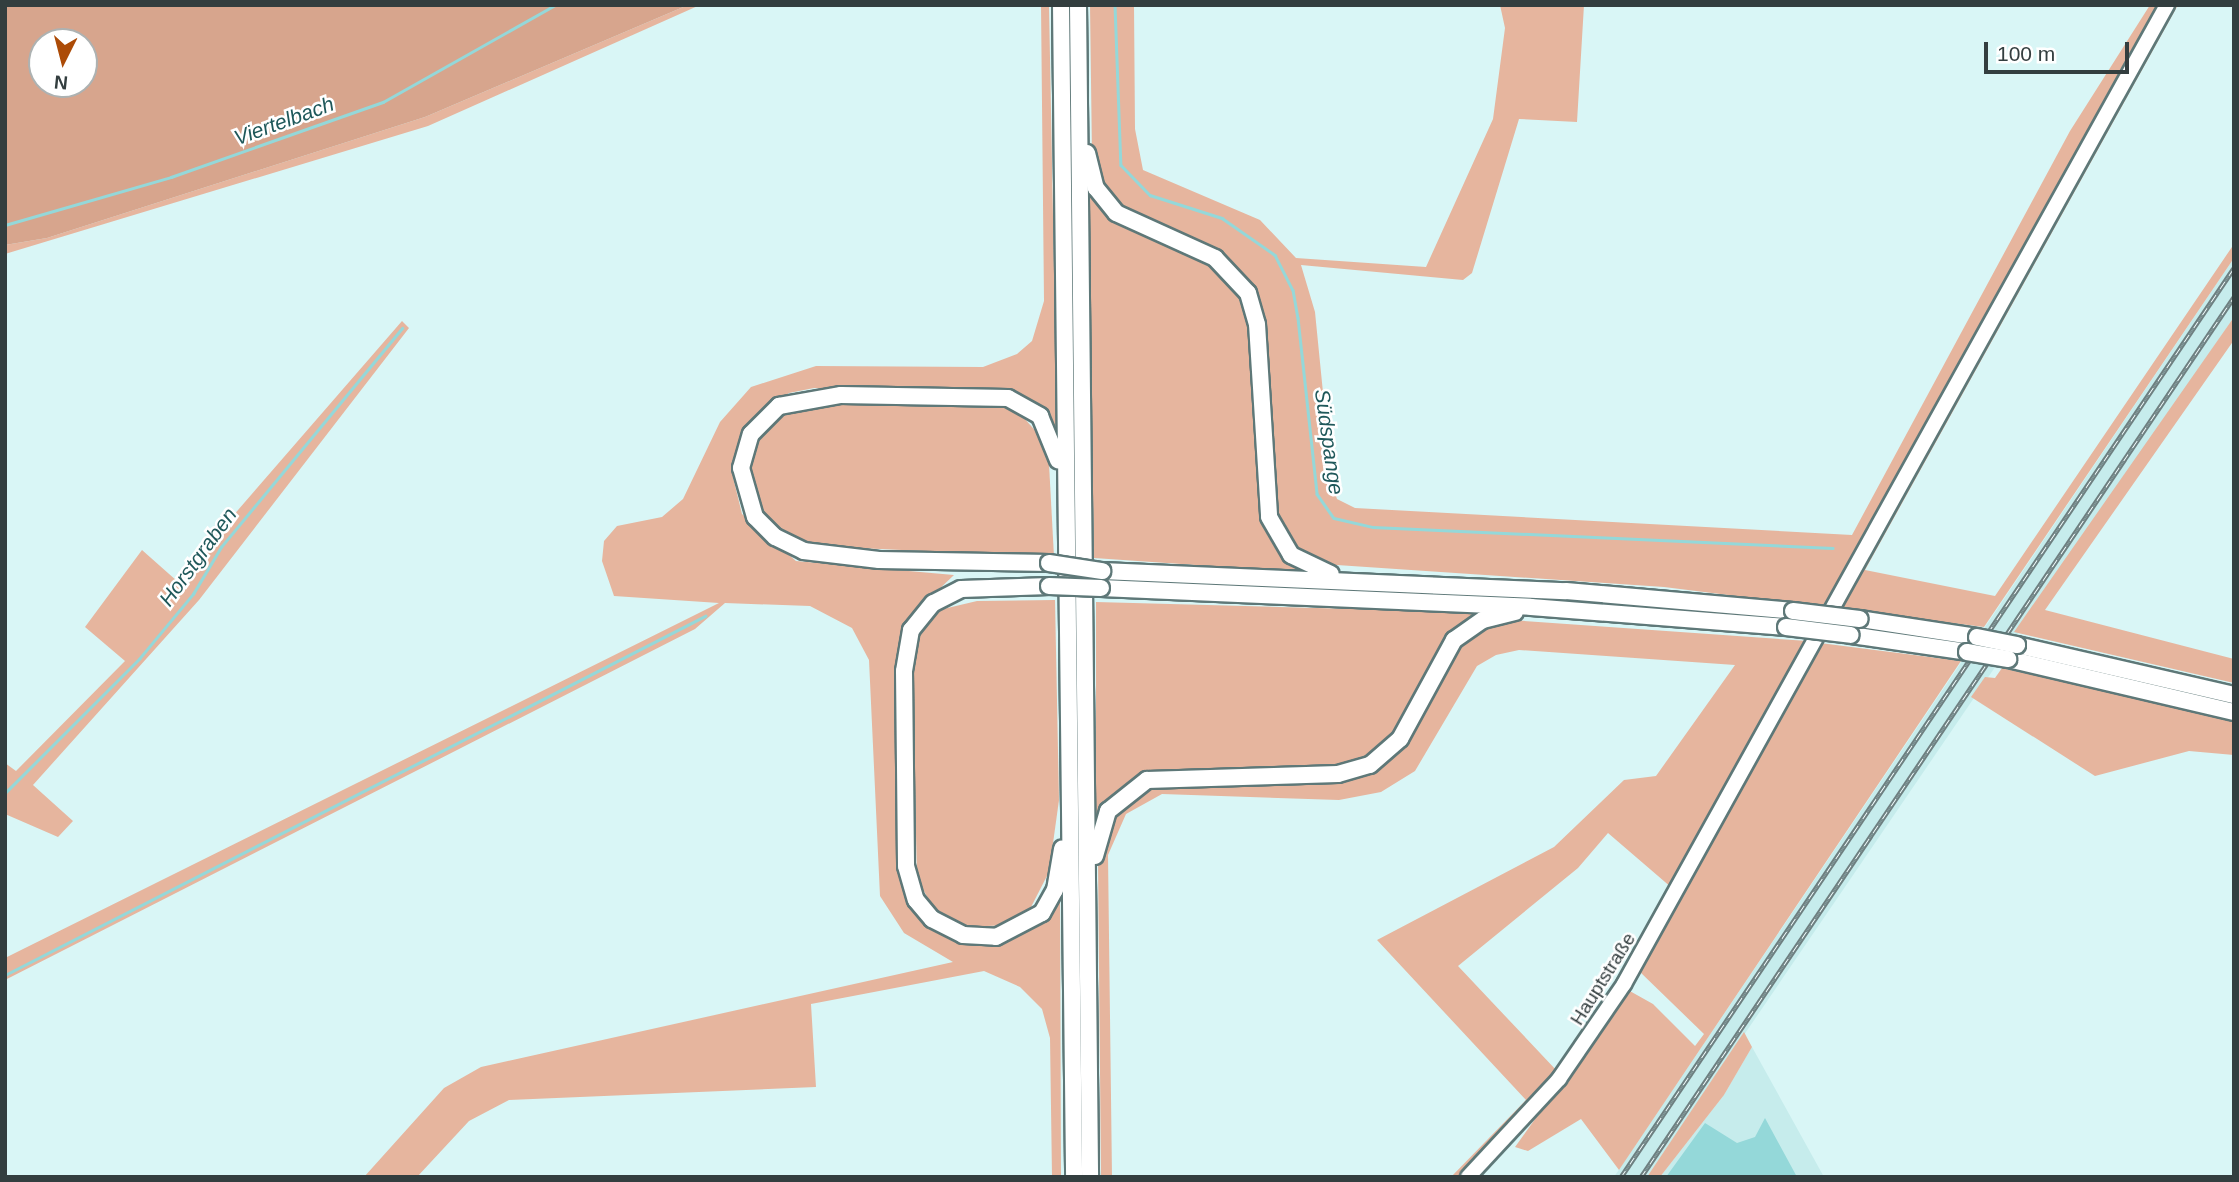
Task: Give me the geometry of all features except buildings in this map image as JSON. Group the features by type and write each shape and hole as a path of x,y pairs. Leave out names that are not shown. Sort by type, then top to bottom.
{"highway":[{"path":"1061,5 1074,1177"},
{"path":"1078,5 1090,1177"},
{"path":"1079,115 1092,178 1108,205 1138,226 1215,258 1248,293 1257,324 1272,528 1301,562 1350,581"},
{"path":"1065,497 1047,424 1008,398 811,396 768,414 743,454 748,506 769,533 804,551 879,560 1049,563 1102,571 1607,593 1793,611 1977,637 2234,695"},
{"path":"1070,827 1049,903 1016,931 986,938 953,932 924,911 911,889 907,640 933,603 986,583 1531,607 1786,627 2008,659 2234,712"},
{"path":"1087,896 1102,822 1135,786 1168,776 1319,775 1370,765 1400,739 1460,634 1531,607"}],"main road":[{"name":"Hauptstraße","path":"1468,1177 1559,1079 1625,984 2167,5"}],"shaded area":[{"path":"5,5 688,5 425,117 47,238 5,245"},
{"path":"688,5 700,5 428,126 5,254 5,245 47,238 425,117"},
{"path":"1041,5 1049,5 1057,428 1038,406 814,388 789,393 753,418 741,437 733,477 742,514 796,561 954,575 915,612 901,645 916,909 999,941 1032,927 1060,894 1061,1177 1052,1177 1050,1038 1042,1009 1020,987 984,971 811,1004 816,1087 509,1100 469,1121 417,1177 364,1177 444,1088 481,1067 953,962 904,933 880,896 869,660 852,628 810,606 725,603 695,629 5,980 5,958 719,603 614,596 602,561 604,541 617,526 662,517 683,499 720,422 751,387 816,366 983,367 1017,354 1032,341 1044,301"},
{"path":"1090,5 1134,5 1135,129 1143,170 1260,220 1296,258 1426,267 1493,119 1505,28 1500,5 1584,5 1577,122 1519,119 1472,273 1463,280 1301,265 1315,312 1332,483 1337,499 1355,508 1852,535 2070,131 2150,5 2178,5 1865,570 1995,596 2234,244 2234,258 1984,627 1664,587 1322,564 1283,536 1274,515 1264,323 1247,280 1224,256 1115,203 1102,183 1092,157"},
{"path":"1088,183 1120,221 1208,261 1237,288 1248,313 1266,526 1281,550 1311,573 1094,558"},
{"path":"2234,258 2234,317 1647,1177 1614,1177"},
{"path":"2234,317 2234,340 2045,610 2234,659 2234,683 2014,632"},
{"path":"402,321 409,328 199,600 33,785 73,821 58,837 5,814 5,763 16,771 125,661 85,627 142,550 186,589 212,540"},
{"path":"963,402 1016,409 1048,445 1054,557 813,546 789,539 757,511 745,474 752,445 777,415 815,403"},
{"path":"1055,600 1059,800 1049,872 1029,911 1009,925 966,927 934,909 917,879 912,656 926,621 939,610 977,601"},
{"path":"1096,602 1484,614 1448,639 1396,737 1368,760 1328,769 1145,773 1120,788 1096,823"},
{"path":"1511,620 1808,641 1672,888 1608,833 1578,868 1458,966 1557,1071 1495,1142 1459,1177 1451,1177 1526,1100 1377,940 1554,847 1624,780 1656,776 1735,665 1519,650 1496,655 1477,666 1415,771 1381,792 1339,800 1162,794 1126,814 1108,855 1112,1177 1101,1177 1098,860 1108,819 1154,783 1338,780 1377,768 1419,723 1458,644 1488,624"},
{"path":"1820,643 1961,661 1619,1170 1581,1119 1528,1151 1515,1147 1628,990 1653,1004 1695,1046 1704,1034 1639,971"},
{"path":"2002,668 2234,721 2234,755 2189,751 2095,776 1971,697 1985,677 1995,678"},
{"path":"1744,1032 1752,1047 1724,1095 1660,1177 1647,1177"},
{"path":"1752,1047 1824,1177 1660,1177 1724,1095"}],"water":[{"path":"1765,1118 1797,1177 1666,1177 1705,1123 1737,1143 1755,1137"}],"waterway":[{"name":"Viertelbach","path":"5,225 171,177 383,102 555,5"},
{"name":"Südspange","path":"1115,5 1121,165 1150,195 1222,218 1275,255 1293,290 1298,318 1317,494 1334,518 1373,527 1833,548"},
{"name":"Horstgraben","path":"5,793 139,659 193,594 221,547 402,328"},
{"path":"5,975 705,616"}],"railway":[{"path":"1621,1177 2234,268"},
{"path":"1641,1177 2234,297"}]}
